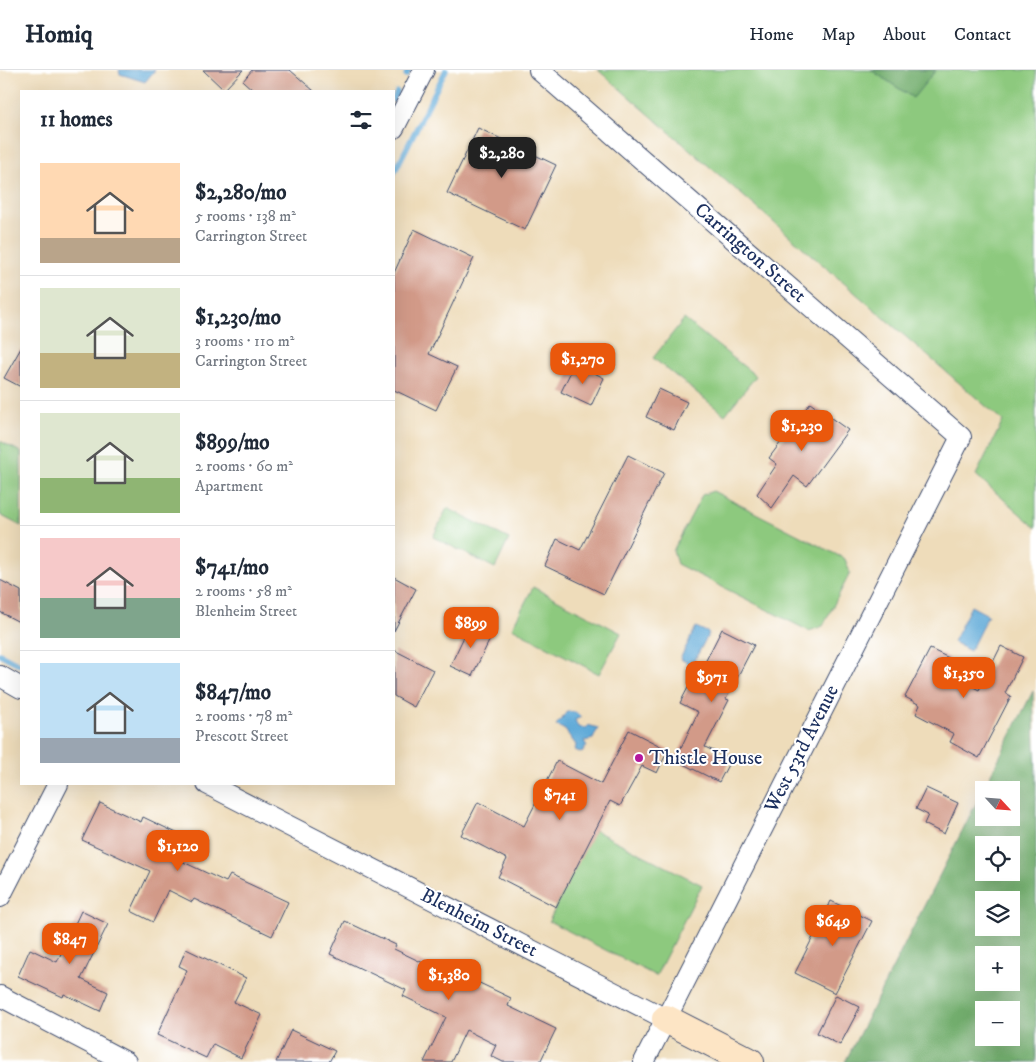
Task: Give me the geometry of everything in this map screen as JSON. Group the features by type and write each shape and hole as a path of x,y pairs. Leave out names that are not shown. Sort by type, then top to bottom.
{"street":[{"path":"395,126 424,70"},
{"name":"Carrington Street","path":"539,70 961,437"},
{"name":"West 53rd Avenue","path":"644,1062 961,437"},
{"path":"0,676 20,687"},
{"path":"0,897 57,785"},
{"name":"Blenheim Street","path":"209,785 750,1062"},
{"path":"0,996 126,1062"}],"green space":[{"path":"598,70 1036,70 1036,528 976,475 1003,421"},
{"path":"871,70 936,70 913,98"},
{"path":"684,319 756,376 725,415 653,358"},
{"path":"0,441 20,451 20,525 0,515"},
{"path":"713,491 845,559 850,573 823,626 809,631 677,564 673,551 702,495"},
{"path":"447,508 509,539 495,568 433,537"},
{"path":"533,587 621,633 599,674 512,628"},
{"path":"1033,691 1036,777 1036,1062 845,1062 975,805 975,826 1020,826 1020,781 987,781"},
{"path":"594,830 702,885 656,976 549,921"}],"water":[{"path":"119,70 155,70 145,82 120,74"},
{"path":"971,606 988,615 970,651 953,642"},
{"path":"696,627 709,633 692,665 680,659"},
{"path":"568,711 575,712 581,717 575,720 578,727 586,728 588,725 598,728 593,739 584,741 587,746 582,753 575,750 576,745 565,730 556,725"}],"building":[{"path":"203,70 243,70 224,90"},
{"path":"252,70 290,70 313,90 253,90 243,81"},
{"path":"478,128 556,165 525,230 447,193"},
{"path":"414,229 474,258 429,354 457,367 436,410 395,390 395,271"},
{"path":"20,350 20,386 4,378"},
{"path":"575,363 604,378 591,406 561,392"},
{"path":"659,389 687,402 674,430 646,417"},
{"path":"810,403 848,430 807,486 794,476 772,508 757,494 777,464 769,458"},
{"path":"628,455 664,473 604,594 545,566 557,539 580,550"},
{"path":"395,578 416,589 395,629"},
{"path":"0,580 20,590 20,622 0,612"},
{"path":"471,622 493,633 472,676 450,666"},
{"path":"722,629 754,645 726,699 729,700 705,747 731,759 719,782 675,760 698,712 680,703 693,678 696,680"},
{"path":"1001,646 1023,657 1005,693 1011,696 979,758 950,742 954,734 916,714 920,705 905,697 930,649 949,658 943,671 979,690"},
{"path":"395,651 433,670 414,707 395,697"},
{"path":"629,730 668,750 657,773 642,766 620,806 610,801 556,907 498,877 507,859 461,835 478,802 524,826 557,761 601,784"},
{"path":"926,788 958,803 944,834 924,824 928,815 916,809"},
{"path":"100,803 141,822 143,817 189,839 179,860 226,882 230,875 288,902 272,936 194,899 192,902 168,890 153,922 131,911 150,871 82,840"},
{"path":"831,901 872,921 835,993 795,973"},
{"path":"81,911 108,924 81,979 108,992 100,1011 64,994 63,997 18,976 30,949 57,962"},
{"path":"345,921 396,945 394,949 465,983 467,977 511,998 508,1006 556,1029 540,1062 503,1062 491,1056 496,1045 466,1030 451,1062 424,1062 446,1017 403,996 406,990 330,954"},
{"path":"186,949 246,978 234,1002 262,1015 241,1058 213,1044 206,1058 157,1035 187,970 179,966"},
{"path":"836,995 860,1007 840,1045 817,1033"},
{"path":"291,1030 335,1051 329,1062 276,1062"}],"waterway":[{"path":"406,75 409,70"},
{"path":"395,171 446,70"},
{"path":"395,97 397,92"},
{"path":"0,654 20,664"}],"place":[{"name":"Thistle House","path":"639,758"}]}
